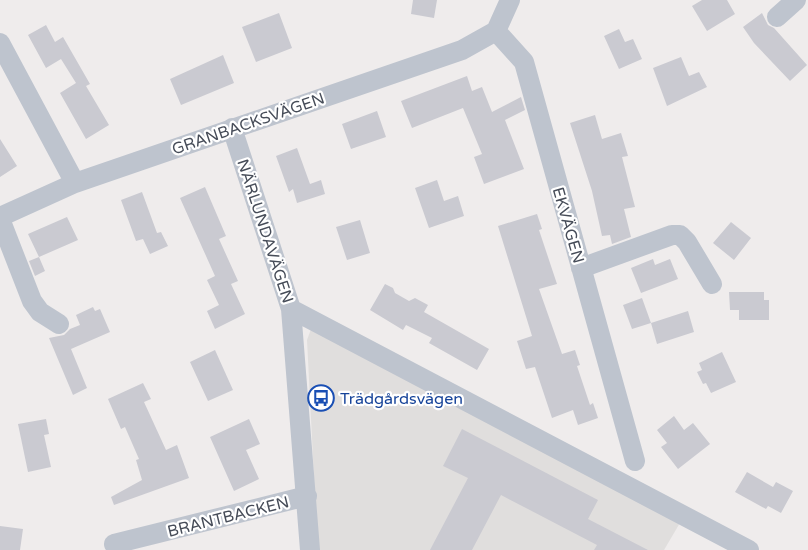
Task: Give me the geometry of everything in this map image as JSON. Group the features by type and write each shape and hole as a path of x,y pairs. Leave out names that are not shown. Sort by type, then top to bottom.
{"street":[{"path":"495,31 510,0"},
{"path":"777,17 796,0"},
{"name":"GRANBACKSVÄGEN","path":"0,218 75,183 462,50 495,31"},
{"name":"EKVÄGEN","path":"495,31 524,62 635,461"},
{"path":"0,43 75,183"},
{"name":"NÄRLUNDAVÄGEN","path":"232,128 291,309 310,550"},
{"path":"0,218 32,301 40,312 59,324"},
{"path":"581,268 672,235 680,235 687,242 712,284"},
{"path":"291,309 749,550"},
{"name":"BRANTBACKEN","path":"114,544 307,496"}],"shaded area":[{"path":"314,321 684,516 664,550 316,550 307,340"}],"building":[{"path":"413,0 437,0 434,18 411,14"},
{"path":"702,0 727,0 735,14 707,31 692,6"},
{"path":"279,13 292,48 256,62 242,27"},
{"path":"762,13 768,25 774,28 807,65 790,81 754,43 743,27"},
{"path":"46,25 55,42 63,37 90,84 86,86 109,125 86,139 60,93 76,83 61,59 46,68 28,35"},
{"path":"619,29 625,42 633,39 642,59 619,69 604,36"},
{"path":"223,55 234,83 181,105 170,79"},
{"path":"681,57 689,76 699,72 707,87 667,106 653,68"},
{"path":"467,76 472,91 482,87 492,112 521,97 525,110 505,120 524,169 484,184 474,157 482,154 463,108 412,128 401,101"},
{"path":"377,111 386,137 351,149 342,124"},
{"path":"595,115 602,139 621,133 628,156 622,157 635,207 624,209 631,237 612,244 610,235 602,236 592,191 570,123"},
{"path":"0,139 17,166 0,177"},
{"path":"297,148 310,184 321,180 325,194 297,203 293,189 289,192 276,156"},
{"path":"437,180 444,201 458,196 464,216 429,228 415,188"},
{"path":"205,187 226,236 219,239 238,281 231,284 245,314 215,329 207,311 219,305 207,280 215,276 180,198"},
{"path":"142,192 157,233 161,232 168,246 150,254 143,239 136,241 121,200"},
{"path":"537,214 542,229 539,230 557,284 539,289 562,354 575,350 580,365 577,366 590,405 593,403 598,418 578,425 573,410 552,418 535,367 526,369 517,341 532,336 498,226"},
{"path":"67,217 78,240 39,257 28,234"},
{"path":"360,220 370,253 347,260 336,227"},
{"path":"731,222 751,238 734,260 713,243"},
{"path":"39,257 45,271 35,276 29,261"},
{"path":"653,259 655,265 670,259 678,279 641,293 631,268"},
{"path":"385,284 409,301 415,298 428,305 424,312 489,349 477,370 429,343 432,338 406,325 403,330 370,310"},
{"path":"729,292 764,292 764,300 769,300 769,320 739,320 739,310 730,310"},
{"path":"642,298 651,323 632,329 623,305"},
{"path":"93,307 95,311 100,309 110,332 71,349 87,388 73,395 49,338 64,335 70,329 80,325 76,315"},
{"path":"688,311 694,332 657,344 651,323"},
{"path":"215,350 233,390 208,401 190,362"},
{"path":"722,352 736,382 711,393 697,372 702,370 699,363"},
{"path":"143,383 151,399 144,402 166,450 177,445 189,478 114,505 111,497 142,480 136,460 139,459 125,427 121,429 108,399"},
{"path":"674,416 684,430 693,423 710,444 678,469 661,447 667,443 657,430"},
{"path":"46,419 49,434 44,435 51,467 28,472 18,424"},
{"path":"249,419 260,444 246,450 259,479 234,491 210,437"},
{"path":"462,429 598,500 588,519 648,550 594,550 597,545 501,495 472,550 430,550 468,478 443,466"},
{"path":"747,472 773,487 776,482 793,491 781,513 768,506 766,509 735,492"},
{"path":"0,526 23,529 20,550 0,550"}],"place":[{"name":"Trädgårdsvägen","path":"321,398"}]}
